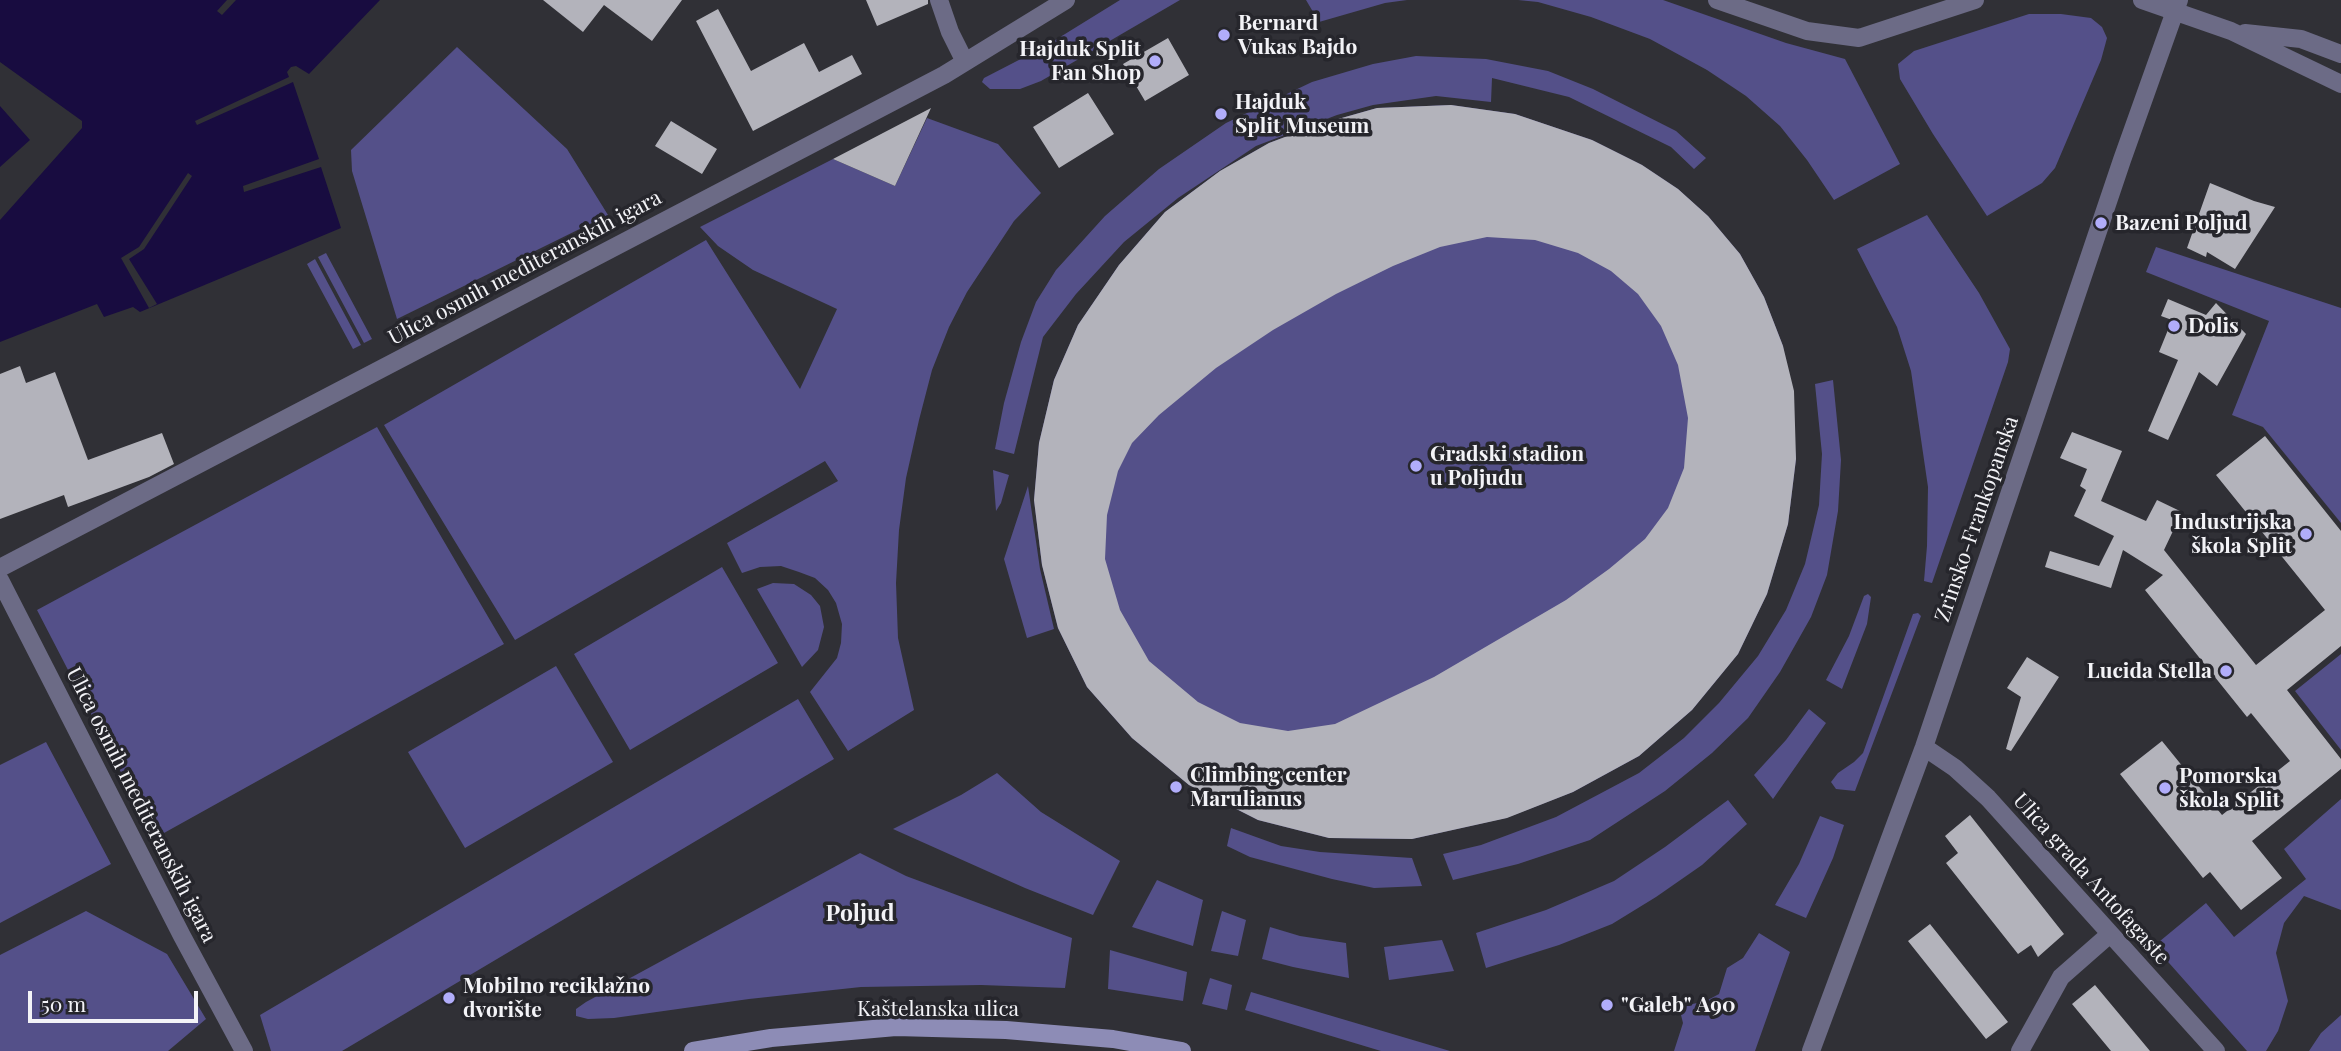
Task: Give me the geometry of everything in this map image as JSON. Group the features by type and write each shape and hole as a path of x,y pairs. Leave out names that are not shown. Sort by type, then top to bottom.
{"main road":[{"name":"Kaštelanska ulica","path":"693,1051 771,1038 896,1027 1006,1030 1086,1036 1182,1051"}],"street":[{"path":"939,0 950,32 965,62"},
{"name":"Ulica osmih mediteranskih igara","path":"0,568 944,75 1066,0"},
{"path":"1717,0 1807,31 1859,38 1975,0"},
{"path":"2142,0 2177,6 2341,84"},
{"name":"Zrinsko-Frankopanska","path":"1811,1051 1924,747 2177,6"},
{"path":"2231,31 2301,39 2341,54"},
{"name":"Ulica osmih mediteranskih igara","path":"0,580 182,936 244,1051"},
{"name":"Ulica grada Antofagaste","path":"1924,747 1955,768 1988,798 2216,1051"},
{"path":"2020,1051 2062,977 2110,934"}],"shaded area":[{"path":"0,0 227,0 217,11 222,15 236,0 380,0 309,74 296,66 291,67 287,72 289,77 195,121 197,125 293,82 319,159 243,186 244,192 321,167 341,228 140,312 133,307 104,317 97,304 0,342 0,220 82,128 82,121 0,62"},
{"path":"1120,0 1180,0 1041,81 1020,89 990,89 982,82 984,78 1044,47"},
{"path":"1306,0 1407,0 1385,3 1319,22"},
{"path":"1518,0 1663,0 1786,43 1845,59 1900,164 1834,200 1780,126 1746,96 1707,70 1650,39 1591,17 1538,2"},
{"path":"2029,14 2091,18 2102,27 2107,38 2101,60 2055,168 2042,183 1987,216 1900,79 1898,64 1914,51"},
{"path":"457,47 567,149 608,215 397,319 352,171 351,150"},
{"path":"1416,56 1486,59 1548,71 1593,89 1676,131 1706,158 1694,169 1671,147 1569,97 1492,78 1491,102 1436,96 1373,105 1337,115 1256,146 1178,198 1124,242 1076,294 1043,337 1014,454 995,449 1004,403 1021,342 1036,302 1056,270 1105,216 1159,169 1226,123 1312,82 1373,64"},
{"name":"Gradski stadion u Poljudu","path":"1451,105 1515,114 1592,140 1642,165 1678,189 1708,216 1740,254 1764,297 1783,346 1796,459 1788,524 1767,594 1738,654 1692,710 1639,756 1573,792 1506,818 1412,839 1329,838 1258,820 1189,785 1132,738 1087,687 1058,628 1042,565 1034,500 1039,443 1054,380 1078,325 1119,265 1165,212 1220,171 1269,143 1317,125 1377,108"},
{"path":"0,106 30,140 0,167"},
{"path":"927,118 998,144 1041,193 1014,221 967,292 932,370 919,420 906,478 896,583 898,638 914,710 848,751 810,692 837,658 842,624 836,603 828,590 815,578 781,566 760,567 742,573 727,543 838,481 825,461 515,640 384,425 706,240 800,389 837,309 753,270 718,246 700,227 833,159 895,186"},
{"path":"1927,215 1979,293 2010,349 2008,362 1932,583 1924,581 1928,487 1911,371 1897,327 1857,249"},
{"path":"2156,247 2341,308 2341,523 2263,427 2232,415 2269,321 2146,272"},
{"path":"326,253 372,339 364,343 318,257"},
{"path":"315,259 361,345 353,349 307,264"},
{"path":"1833,380 1841,460 1838,511 1827,575 1811,617 1780,672 1748,718 1712,753 1665,791 1590,840 1518,864 1453,880 1443,854 1481,845 1556,817 1639,773 1684,738 1719,703 1758,656 1786,610 1805,564 1819,505 1822,454 1815,384"},
{"path":"377,427 504,644 155,838 37,610"},
{"path":"993,470 1009,475 996,511"},
{"path":"1028,486 1040,569 1054,629 1027,638 1004,559"},
{"path":"722,567 778,663 630,750 574,654"},
{"path":"773,583 794,584 811,595 820,606 824,627 818,650 802,667 757,589"},
{"path":"1868,594 1871,597 1867,624 1842,689 1826,680 1849,636 1864,596"},
{"path":"1918,613 1921,616 1855,791 1836,789 1831,782 1863,753 1913,614"},
{"path":"2341,654 2341,750 2295,691"},
{"path":"556,666 613,762 465,848 408,752"},
{"path":"798,699 834,759 342,1051 271,1051 260,1015"},
{"path":"1809,709 1826,723 1773,799 1754,775 1786,740"},
{"path":"46,742 111,864 0,923 0,765"},
{"path":"997,773 1041,812 1120,861 1093,915 893,829 961,795"},
{"path":"2341,799 2341,910 2304,896 2284,923 2276,953 2288,1001 2278,1031 2266,1051 2247,1051 2154,946 2206,903 2234,937 2306,879 2284,849"},
{"path":"1728,800 1747,824 1702,865 1656,897 1612,924 1559,945 1486,968 1476,933 1546,910 1614,881"},
{"path":"1820,816 1844,825 1833,858 1806,918 1775,905 1799,864"},
{"path":"1231,828 1281,846 1320,852 1412,858 1422,886 1374,888 1250,857 1227,846"},
{"path":"860,853 906,876 1072,938 1065,988 981,985 861,987 614,1018 588,1019 576,1016 576,1009 586,1002"},
{"path":"1157,880 1203,900 1193,946 1132,927"},
{"path":"86,911 167,954 206,1019 168,1051 0,1051 0,955"},
{"path":"1222,911 1246,920 1238,956 1211,951"},
{"path":"1270,927 1300,936 1346,943 1349,978 1262,959"},
{"path":"1759,933 1790,952 1755,1051 1674,1051 1683,1023 1679,1007 1706,1001 1719,994 1727,968 1743,958"},
{"path":"1442,940 1454,971 1389,980 1384,947"},
{"path":"1110,950 1187,972 1183,1001 1108,989"},
{"path":"1210,978 1232,985 1227,1010 1202,1004"},
{"path":"1251,992 1450,1051 1381,1051 1245,1010"},
{"path":"2341,1015 2341,1051 2309,1051 2321,1033"}],"pier":[{"path":"188,173 192,176 144,249 129,259 157,304 149,308 121,258 139,247"}],"building":[{"path":"543,0 682,0 652,41 604,5 583,32"},
{"path":"866,0 928,0 928,4 877,26"},
{"path":"718,9 751,71 804,43 819,72 852,55 862,74 753,131 696,21"},
{"path":"1168,38 1189,75 1145,101 1123,64"},
{"path":"1088,93 1114,134 1059,168 1033,127"},
{"path":"1451,105 1515,114 1592,140 1642,165 1678,189 1708,216 1740,254 1764,297 1783,346 1794,391 1796,459 1788,524 1767,594 1738,654 1692,710 1639,756 1573,792 1507,818 1412,839 1329,838 1258,820 1189,785 1132,738 1087,687 1058,628 1042,565 1034,500 1039,443 1054,380 1078,325 1119,265 1165,212 1220,171 1269,143 1317,125 1377,108","holes":["1487,237 1535,240 1578,253 1611,271 1638,294 1661,326 1678,365 1688,418 1684,468 1668,508 1645,539 1566,600 1434,677 1335,724 1288,731 1240,723 1198,702 1149,661 1120,610 1105,559 1107,515 1118,471 1132,443 1159,415 1216,368 1273,330 1336,294 1440,247"]},
{"path":"931,108 895,186 833,159"},
{"path":"671,121 717,149 702,174 655,146"},
{"path":"2210,183 2275,207 2235,269 2207,252 2206,257 2187,248"},
{"path":"2168,299 2206,315 2216,303 2246,334 2217,386 2199,372 2168,440 2148,431 2178,360 2159,352 2172,320 2161,316"},
{"path":"20,366 26,383 55,372 88,460 162,433 174,464 149,477 68,507 64,495 0,519 0,374"},
{"path":"2072,432 2122,451 2101,501 2146,521 2157,500 2182,512 2164,550 2256,665 2325,610 2216,475 2265,436 2341,531 2341,646 2287,690 2341,759 2341,769 2252,841 2282,878 2241,910 2210,872 2203,878 2120,774 2162,741 2222,815 2290,761 2251,713 2247,717 2145,590 2163,575 2123,550 2111,588 2045,567 2050,551 2099,566 2114,536 2074,516 2086,490 2080,486 2087,469 2060,458"},
{"path":"2027,657 2059,677 2011,751 2006,749 2021,697 2007,688"},
{"path":"1970,815 2064,934 2038,957 2031,945 2018,954 1946,863 1958,853 1945,836"},
{"path":"1930,924 2008,1022 1986,1039 1908,941"},
{"path":"2095,985 2150,1051 2111,1051 2072,1004"}],"place":[{"name":"Bernard Vukas Bajdo","path":"1224,35"},
{"name":"Hajduk Split Fan Shop","path":"1155,61"},
{"name":"Hajduk Split Museum","path":"1221,114"},
{"name":"Bazeni Poljud","path":"2101,223"},
{"name":"Dolis","path":"2174,326"},
{"name":"Gradski stadion u Poljudu","path":"1416,466"},
{"name":"Industrijska škola Split","path":"2306,534"},
{"name":"Lucida Stella","path":"2226,671"},
{"name":"Climbing center Marulianus","path":"1176,787"},
{"name":"Pomorska škola Split","path":"2165,788"},
{"name":"Mobilno reciklažno dvorište","path":"449,998"},
{"name":"\"Galeb\" A90","path":"1607,1005"}],"district":[{"name":"Poljud","path":"860,914"}]}
